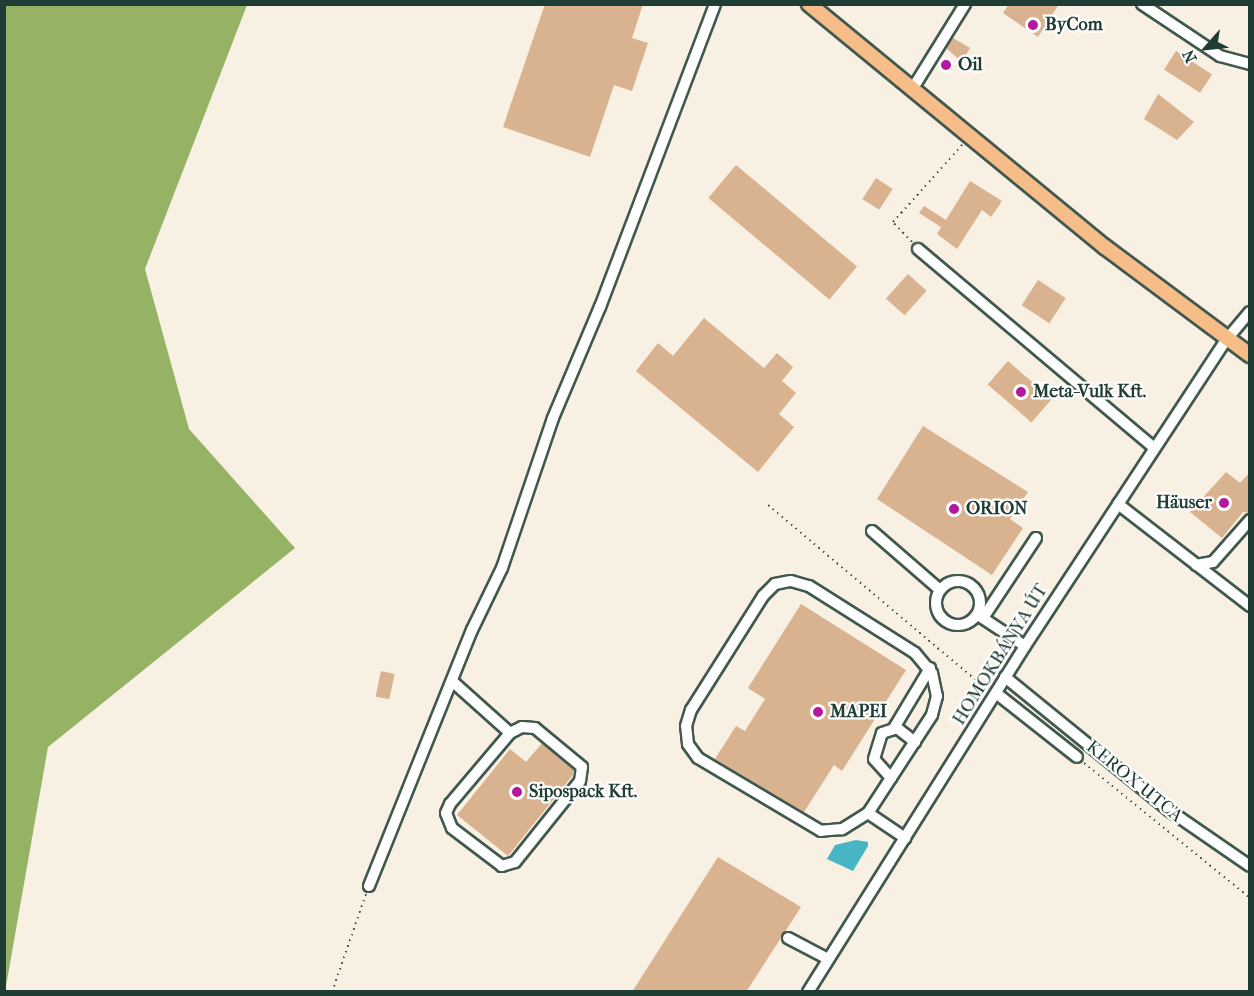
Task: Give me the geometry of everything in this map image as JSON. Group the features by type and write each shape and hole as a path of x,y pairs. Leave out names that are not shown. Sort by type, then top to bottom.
{"main road":[{"path":"809,4 1106,247 1250,355"}],"street":[{"path":"369,886 452,681 502,568 553,418 600,307 715,4"},
{"path":"913,88 965,4"},
{"path":"1142,4 1203,45 1235,63 1250,64"},
{"path":"918,249 1154,448"},
{"name":"HOMOKBÁNYA ÚT","path":"808,992 1025,646 1227,339 1250,312"},
{"path":"1118,504 1250,606"},
{"path":"1196,565 1213,562 1250,520"},
{"path":"872,531 940,590"},
{"path":"980,616 980,601 969,584 956,582 940,590 936,606 947,623 961,625 980,616 1036,538"},
{"path":"783,582 809,586 915,653 930,668 937,687 936,705 915,742 868,813 834,831 808,826 698,758 686,734 691,710 763,596 783,582"},
{"path":"980,616 1025,646"},
{"path":"891,778 878,766 874,751 882,734 894,728 930,668"},
{"path":"1005,677 1170,811 1244,858 1250,866"},
{"path":"452,681 510,734"},
{"name":"KEROX UTCA","path":"995,694 1077,757"},
{"path":"522,727 535,728 579,761 583,772 515,862 502,866 452,828 446,813 450,804 510,734 522,727"},
{"path":"894,728 915,742"},
{"path":"868,813 905,838"},
{"path":"788,938 828,959"}],"path":[{"path":"918,249 893,222 969,134"},
{"path":"768,505 995,694"},
{"name":"KEROX UTCA","path":"1077,757 1250,898"},
{"path":"332,992 369,886"}],"green space":[{"path":"5,4 247,5 145,269 189,429 295,548 48,747 5,992"}],"water":[{"path":"856,840 868,842 868,846 853,871 827,859 835,845"}],"building":[{"path":"545,4 643,4 632,38 648,43 632,91 614,85 590,157 503,127"},
{"name":"ByCom","path":"1009,4 1059,4 1038,37 1003,13"},
{"path":"953,38 970,48 962,62 946,48"},
{"path":"1176,51 1212,74 1200,93 1164,69"},
{"path":"1158,94 1194,122 1177,140 1144,119"},
{"path":"736,165 857,267 829,300 708,198"},
{"path":"876,178 893,189 879,210 862,199"},
{"path":"970,181 1002,201 991,217 982,210 957,249 937,234 941,227 919,213 924,206 946,220"},
{"path":"908,274 927,291 904,315 886,299"},
{"path":"1038,280 1066,298 1049,323 1022,305"},
{"path":"704,318 764,368 777,353 793,367 782,381 796,393 779,414 794,427 758,472 636,371 658,343 673,356"},
{"name":"Meta-Vulk Kft.","path":"1008,361 1052,399 1031,422 988,384"},
{"name":"ORION","path":"923,426 1028,492 1010,519 1023,528 992,575 877,499"},
{"name":"Häuser","path":"1226,472 1240,483 1250,472 1250,513 1243,512 1222,538 1190,512"},
{"name":"MAPEI","path":"801,604 906,670 842,771 834,765 804,812 715,759 736,726 745,731 765,699 748,688"},
{"path":"381,671 395,674 389,699 376,696"},
{"name":"Sipospack Kft.","path":"542,743 574,770 573,775 508,856 457,815 510,749 526,762"},
{"path":"718,857 801,907 746,992 632,992"}],"place":[{"name":"ByCom","path":"1033,25"},
{"name":"Oil","path":"946,65"},
{"name":"Meta-Vulk Kft.","path":"1021,392"},
{"name":"Häuser","path":"1224,503"},
{"name":"ORION","path":"954,509"},
{"name":"MAPEI","path":"818,712"},
{"name":"Sipospack Kft.","path":"517,792"}]}
